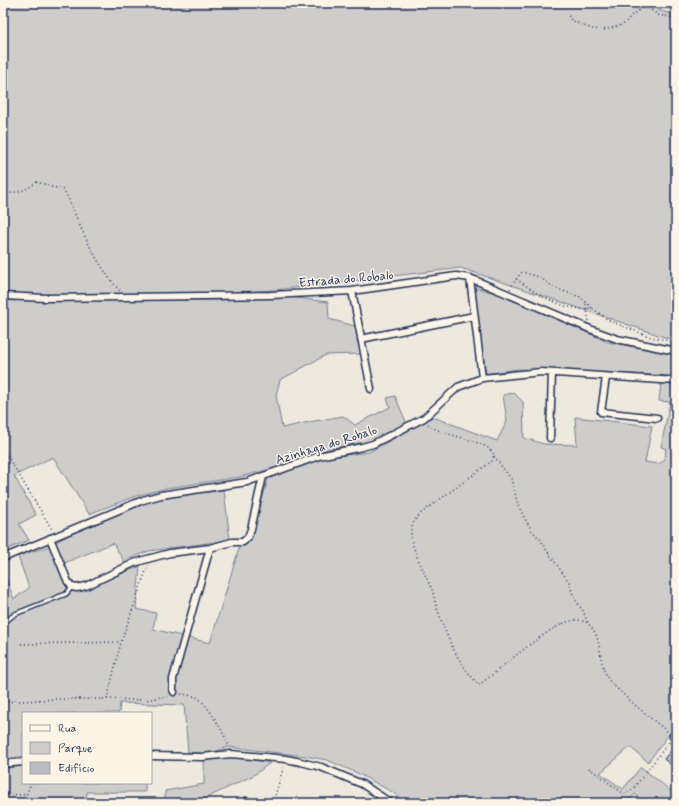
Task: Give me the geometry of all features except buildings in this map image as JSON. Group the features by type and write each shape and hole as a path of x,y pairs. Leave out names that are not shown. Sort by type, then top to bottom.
{"street":[{"name":"Estrada do Robalo","path":"3,296 46,298 126,298 271,295 352,291 456,276 470,278 617,339 676,351"},
{"path":"470,278 482,378"},
{"path":"352,291 371,389"},
{"path":"361,339 474,316"},
{"name":"Azinhaga do Robalo","path":"3,558 52,536 142,500 161,495 247,482 319,456 373,444 424,418 458,387 482,378 541,372 676,381"},
{"path":"550,438 552,373"},
{"path":"606,377 601,412 657,418"},
{"path":"52,536 68,582 77,588 86,586 134,563 151,558 170,553 210,548 246,540 251,529 263,476"},
{"path":"174,692 172,685 178,658 210,548"},
{"path":"152,756 202,757 231,754 286,759 321,767 341,775 362,784 391,803"},
{"path":"3,764 22,762"},
{"path":"246,801 253,803"}],"lane":[{"path":"6,621 16,614 66,594 72,586"}],"path":[{"path":"642,3 658,15 676,18"},
{"path":"567,12 570,19 581,25 593,29 603,30 623,25 632,15 645,6"},
{"path":"3,195 25,190 37,182 44,183 56,189 62,188 68,197 94,253 105,271 126,298"},
{"path":"508,294 516,279 522,272 530,274 546,281 555,288 580,298 610,321 651,337 676,342"},
{"path":"516,279 543,297 564,306 581,309 592,308"},
{"path":"586,303 590,329"},
{"path":"424,418 432,428 470,440 491,450 511,479 518,505 532,531 541,540 569,582 574,598 583,611 598,641 604,671 609,680 628,699 675,738 633,789 624,794 588,768"},
{"path":"3,449 52,536"},
{"path":"494,456 492,461 420,514 412,524 411,536 414,547 432,592 448,639 458,658 479,685 524,649 554,629 576,620 583,620 588,623"},
{"path":"107,699 121,642 151,558"},
{"path":"21,644 121,642"},
{"path":"3,702 56,699 144,700 166,697 174,692 194,696 202,701 220,729 228,743 231,754"},
{"path":"273,803 286,759"},
{"path":"3,794 26,795 30,784"},
{"path":"3,799 12,803"}],"shaded area":[{"path":"651,3 676,3 676,15 660,11"}],"green space":[{"path":"3,3 651,3 660,11 676,15 676,341 461,268 275,290 115,300 220,300 289,297 328,302 329,319 355,326 361,354 326,355 280,380 276,395 282,428 343,416 355,425 390,407 387,398 395,396 407,424 372,441 317,451 282,466 240,477 167,488 136,496 89,514 53,457 14,476 36,515 19,524 29,540 3,551 3,300 15,301 3,299"},
{"path":"473,287 503,295 608,342 676,355 676,376 518,369 486,374"},
{"path":"661,383 676,384 676,729 674,728 648,762 630,747 600,773 623,789 641,767 676,795 676,803 669,800 666,803 646,803 635,794 626,803 405,803 394,793 357,773 327,760 229,747 207,754 188,752 184,705 120,703 119,712 22,712 22,757 3,759 3,571 14,599 29,588 18,556 47,547 78,530 147,502 176,496 224,490 230,540 149,551 124,561 113,543 57,566 65,583 75,589 93,586 140,566 136,609 156,613 153,629 210,643 240,545 248,541 258,515 268,478 323,458 369,452 433,417 497,441 507,421 503,395 514,393 523,402 524,438 544,444 577,445 575,417 652,426 645,462 659,464 665,459 666,449 661,447 670,402 659,401"},
{"path":"238,757 270,763 254,775 200,801 200,803 165,803 165,791 204,784 204,759"},
{"path":"22,765 22,784 145,784 145,792 87,792 86,803 3,803 3,767"}]}
